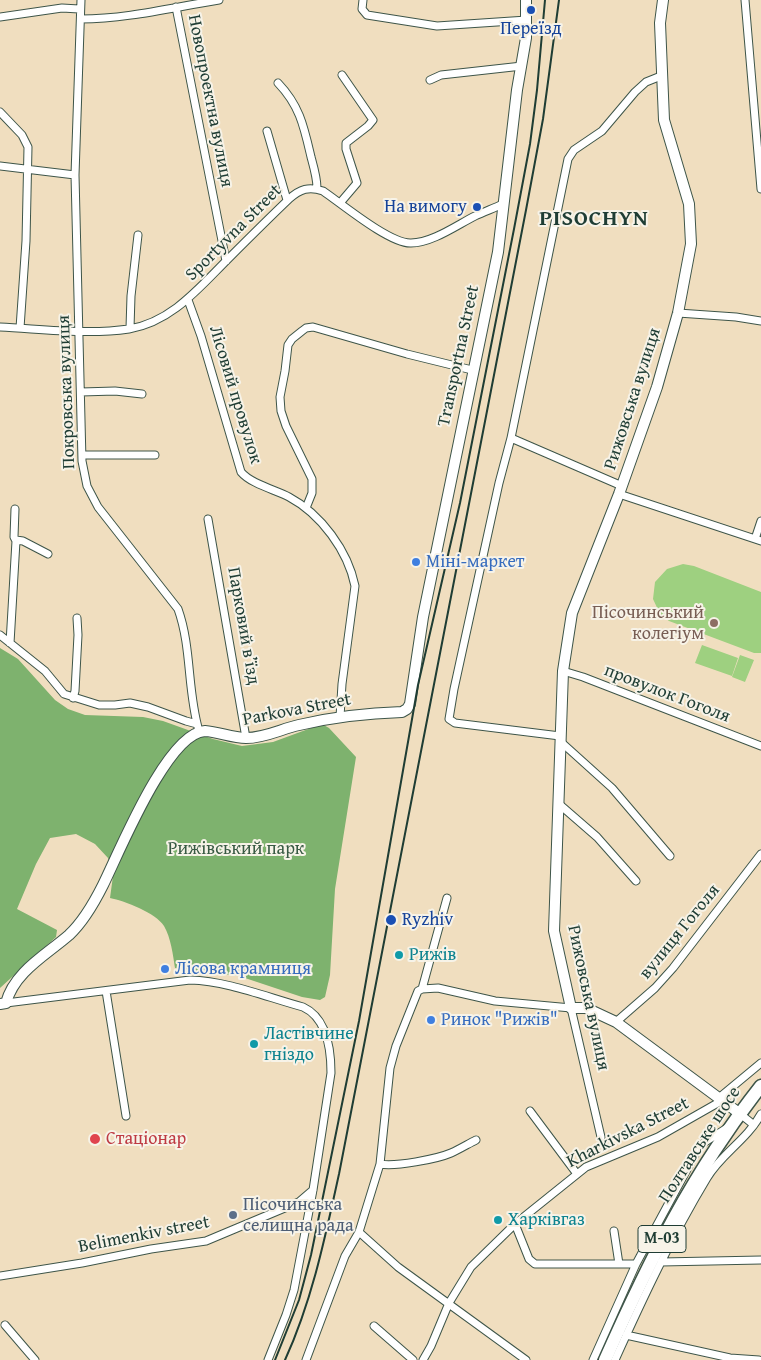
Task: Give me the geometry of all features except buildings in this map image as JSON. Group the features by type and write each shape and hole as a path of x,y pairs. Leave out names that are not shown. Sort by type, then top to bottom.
{"highway":[{"name":"Полтавське шосе","path":"605,1360 632,1300 676,1212 731,1124 761,1086"}],"street":[{"name":"Покровська вулиця","path":"81,0 75,174 82,455 87,486 98,507 178,609 184,625 198,727"},
{"path":"80,19 95,19 220,0"},
{"path":"363,0 362,10 367,15 437,26 527,20"},
{"name":"Transportna Street","path":"402,712 410,704 423,616 472,370 498,252 517,90 526,38 526,0"},
{"name":"Рижовська вулиця","path":"601,1137 554,931 562,671 572,613 621,490 657,387 678,313 690,244 691,221 689,204 664,120 660,23 663,0"},
{"path":"745,0 761,190"},
{"name":"Новопроектна вулиця","path":"176,7 226,261"},
{"path":"0,17 62,8 80,9"},
{"path":"430,80 441,75 522,66"},
{"path":"340,203 357,183 346,149 346,143 373,122 342,74"},
{"path":"661,76 646,82 602,130 574,150 568,158 511,438 499,483 449,719 455,723 561,739 612,788 670,856"},
{"path":"278,82 289,94 303,123 317,188 389,237 411,244 431,238 503,204"},
{"path":"0,112 22,135 28,148 29,168 20,328"},
{"path":"267,131 287,200"},
{"path":"0,166 75,174"},
{"name":"Sportyvna Street","path":"0,327 79,331 130,328 166,315 188,300 287,200 304,188 317,188"},
{"path":"130,328 131,296 138,235"},
{"name":"Лісовий провулок","path":"188,300 201,336 241,472 248,478 291,498 306,508 337,544 350,568 355,586 342,684 340,717"},
{"path":"678,313 736,317 761,321"},
{"path":"306,508 312,493 312,479 286,426 280,405 286,351 288,345 297,335 306,328 313,328 472,370"},
{"path":"81,392 115,391 142,394"},
{"path":"511,438 621,490 758,540 761,521"},
{"path":"82,455 155,455"},
{"path":"10,643 16,540 14,537 15,509"},
{"name":"Парковий в’їзд","path":"208,519 246,738"},
{"path":"16,540 48,554"},
{"path":"74,698 78,636 77,618"},
{"name":"Parkova Street","path":"0,635 45,672 64,694 99,705 115,706 130,703 148,707 198,727 246,738 259,737 294,726 340,717 402,712"},
{"name":"провулок Гоголя","path":"562,671 583,677 761,746"},
{"path":"3,1004 8,993 20,978 84,918 99,894 141,804 153,783 184,740 198,727"},
{"path":"559,804 597,837 636,881"},
{"name":"вулиця Гоголя","path":"616,1022 655,988 673,968 761,854"},
{"path":"422,989 447,898"},
{"path":"3,1004 190,980 226,985 302,1006 311,1011 320,1021 325,1032 331,1062 331,1073 313,1190 294,1290 268,1360"},
{"path":"306,1360 345,1256 359,1232 380,1164 390,1068 396,1046 418,991 438,988 495,1001 586,1008 616,1022 754,1125"},
{"path":"106,992 126,1116"},
{"name":"Kharkivska Street","path":"423,1360 449,1303 471,1267 515,1224 586,1167 658,1136 721,1099 761,1063"},
{"path":"530,1111 577,1174"},
{"path":"615,1360 661,1262 708,1176 743,1140 761,1114"},
{"path":"593,1360 636,1264 698,1149 731,1124"},
{"path":"380,1164 399,1164 443,1155 476,1140"},
{"name":"Belimenkiv street","path":"0,1276 82,1264 206,1241 299,1202 313,1190"},
{"path":"515,1224 529,1259 533,1263 636,1264"},
{"path":"614,1231 619,1264"},
{"path":"359,1232 398,1267 526,1360"},
{"path":"661,1262 761,1260"},
{"path":"5,1325 35,1360"},
{"path":"374,1326 413,1360"},
{"path":"626,1335 730,1358 759,1360"}],"green space":[{"name":"Пісочинський колегіум","path":"683,564 694,566 761,592 761,653 754,653 669,621 660,614 653,599 655,582 667,569"},
{"path":"702,645 738,658 732,676 695,663"},
{"name":"Рижівський парк","path":"0,648 18,659 55,700 68,709 85,715 143,717 163,721 213,739 242,746 273,742 322,724 329,728 356,757 335,889 330,975 325,997 320,1000 302,997 239,976 175,968 170,941 164,926 147,912 110,898 113,876 108,858 95,844 76,834 50,838 36,864 17,909 57,930 56,937 0,988"},
{"path":"740,655 754,660 745,682 732,677"}],"railway":[{"path":"275,1360 299,1300 311,1255 359,1021 418,685 460,503 530,144 545,0"},
{"path":"285,1360 310,1292 339,1174 526,210 543,119 559,0"}],"place":[{"name":"Переїзд","path":"531,10"},
{"name":"На вимогу","path":"477,207"},
{"name":"Міні-маркет","path":"416,562"},
{"name":"Пісочинський колегіум","path":"714,623"},
{"name":"Ryzhiv","path":"391,920"},
{"name":"Рижів","path":"399,955"},
{"name":"Лісова крамниця","path":"165,969"},
{"name":"Ринок \"Рижів\"","path":"431,1020"},
{"name":"Ластівчине гніздо","path":"254,1044"},
{"name":"Стаціонар","path":"95,1139"},
{"name":"Пісочинська селищна рада","path":"233,1215"},
{"name":"Харківгаз","path":"498,1220"}],"district":[{"name":"PISOCHYN","path":"594,219"}]}
